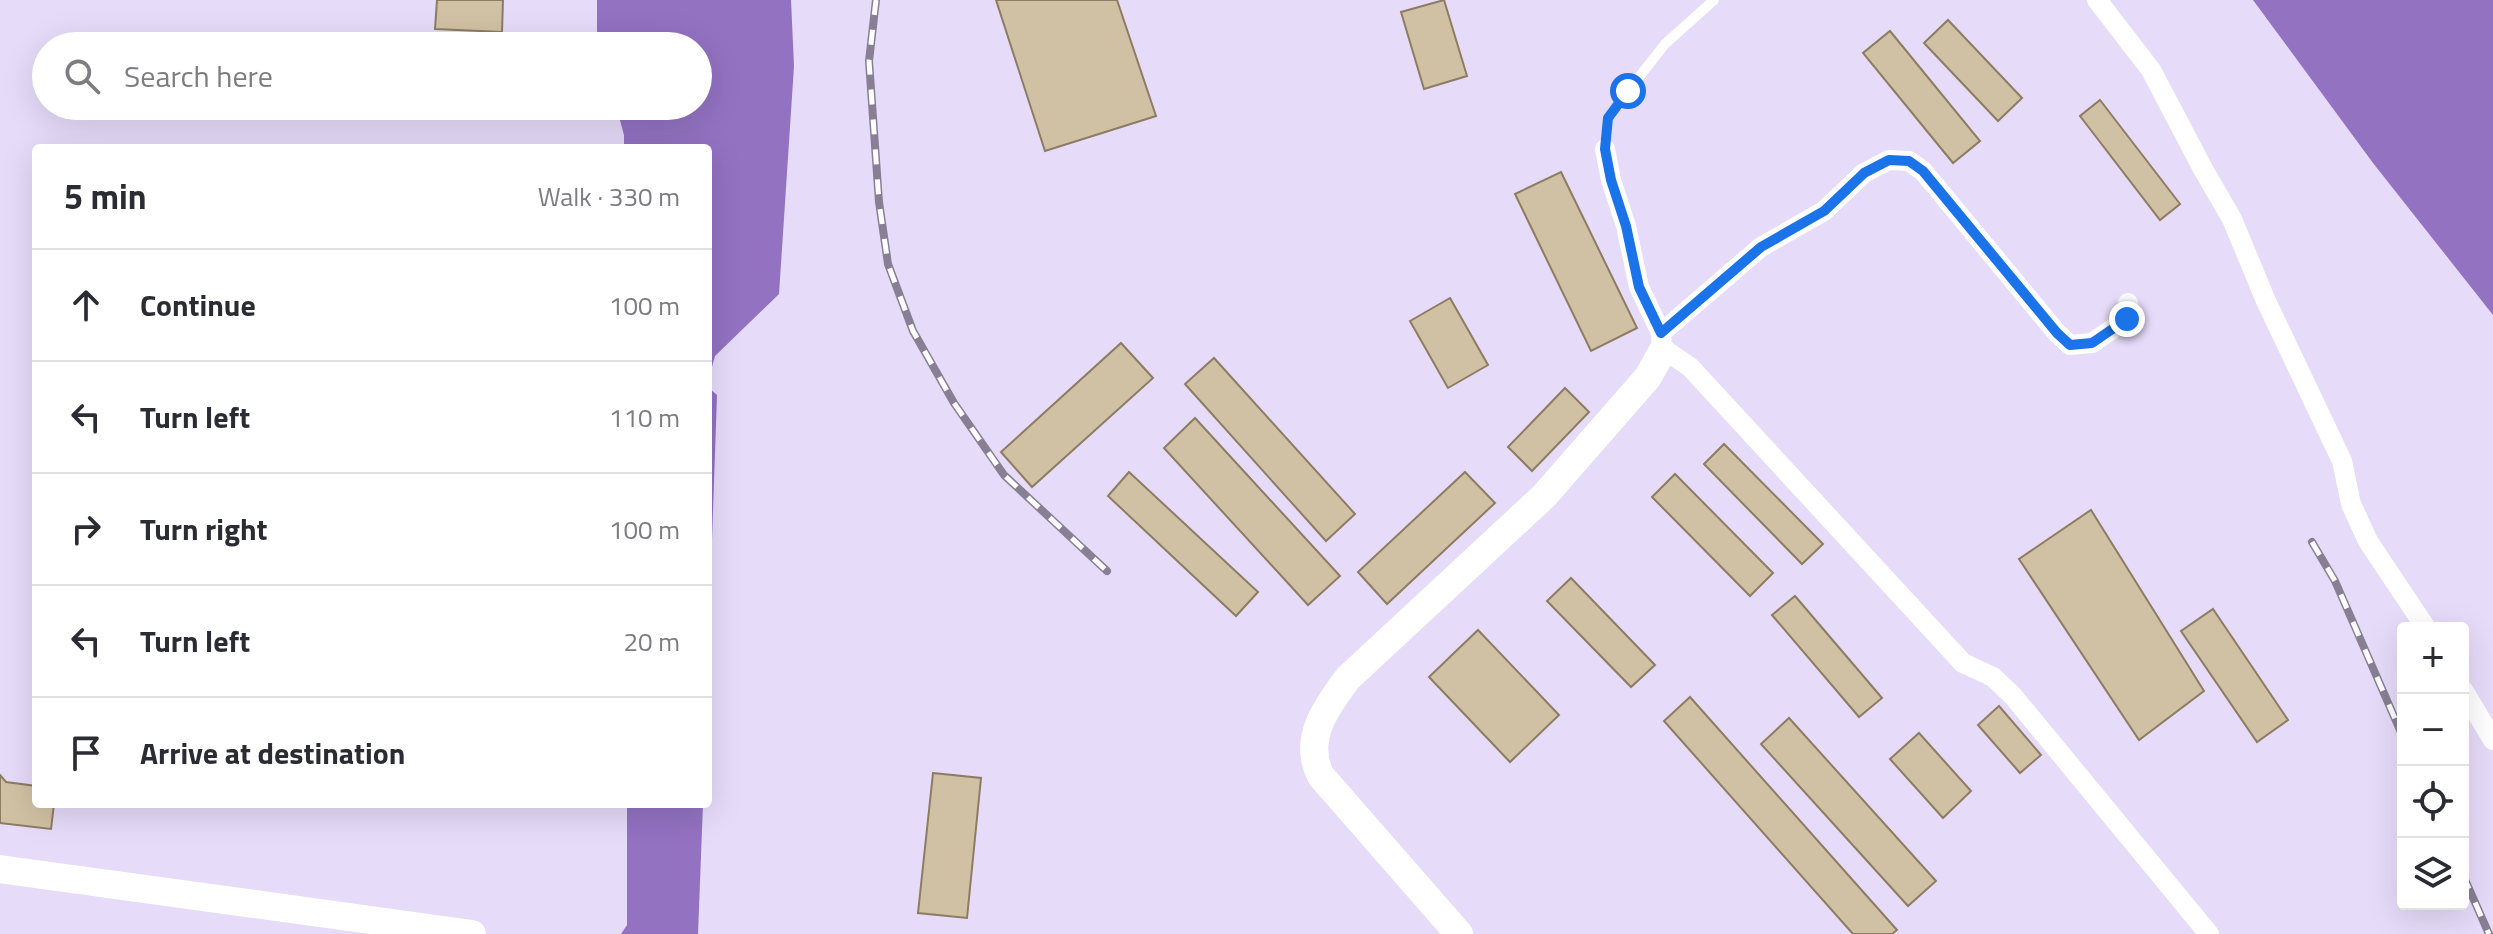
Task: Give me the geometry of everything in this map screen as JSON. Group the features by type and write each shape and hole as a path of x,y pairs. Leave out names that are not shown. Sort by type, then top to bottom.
{"street":[{"path":"2097,0 2151,70 2232,219 2266,301 2342,461 2351,504 2368,541 2422,622"},
{"path":"1605,149 1639,287 1661,343 1690,367 1963,663 1993,677 2013,696 2209,934"},
{"path":"1459,934 1321,776 1314,763 1314,743 1324,711 1348,678 1544,496 1648,377 1661,343 1761,247 1824,211 1864,173 1889,160 1909,161 1923,171 2070,345 2092,343 2127,319 2128,303"},
{"path":"2465,694 2493,740"},
{"path":"0,869 472,934"}],"lane":[{"path":"1605,149 1608,118 1621,100 1665,44 1714,0"}],"shaded area":[{"path":"597,0 791,0 794,66 779,294 715,356 712,367 712,144 624,144 620,120 712,120 712,32 597,31"},
{"path":"2253,0 2493,0 2493,315 2373,163"},
{"path":"712,391 717,395 712,540"},
{"path":"627,808 703,808 698,934 621,934 627,925"}],"building":[{"path":"437,0 503,0 502,32 435,29"},
{"path":"996,0 1117,0 1156,116 1045,151"},
{"path":"1444,0 1467,76 1424,89 1401,12"},
{"path":"1948,20 2022,98 1998,121 1924,43"},
{"path":"1890,31 1980,141 1953,163 1863,53"},
{"path":"2100,100 2180,204 2160,220 2080,116"},
{"path":"1561,172 1637,328 1591,351 1515,194"},
{"path":"1450,298 1488,365 1448,388 1410,321"},
{"path":"1121,343 1153,378 1032,487 1001,452"},
{"path":"1214,358 1355,514 1326,541 1185,384"},
{"path":"1565,388 1589,412 1532,471 1508,447"},
{"path":"1195,418 1340,576 1308,605 1164,448"},
{"path":"1724,444 1823,544 1802,564 1704,464"},
{"path":"1129,472 1258,592 1236,616 1108,496"},
{"path":"1465,472 1495,503 1387,604 1358,572"},
{"path":"1675,474 1773,573 1750,596 1652,497"},
{"path":"2091,510 2204,691 2139,740 2019,559"},
{"path":"1571,578 1655,665 1631,687 1547,601"},
{"path":"1795,596 1882,698 1859,717 1772,615"},
{"path":"2213,609 2288,720 2257,742 2181,631"},
{"path":"1478,630 1559,715 1510,762 1429,677"},
{"path":"1690,697 1897,930 1892,934 1853,934 1664,721"},
{"path":"1999,706 2041,755 2020,773 1978,725"},
{"path":"1789,718 1936,881 1908,906 1761,744"},
{"path":"1919,733 1971,791 1943,818 1890,759"},
{"path":"933,773 981,778 967,918 918,913"},
{"path":"0,775 6,782 32,785 32,808 54,808 51,829 0,823"}],"railway":[{"path":"876,0 869,61 879,202 888,264 913,331 954,403 1004,475 1107,571"},
{"path":"2312,542 2335,581 2397,723"},
{"path":"2469,889 2489,934"}],"route":[{"path":"1628,91 1608,118 1605,149 1639,287 1661,333 1761,247 1824,211 1864,173 1889,160 1909,161 1923,171 2070,345 2092,343 2127,319"}]}
